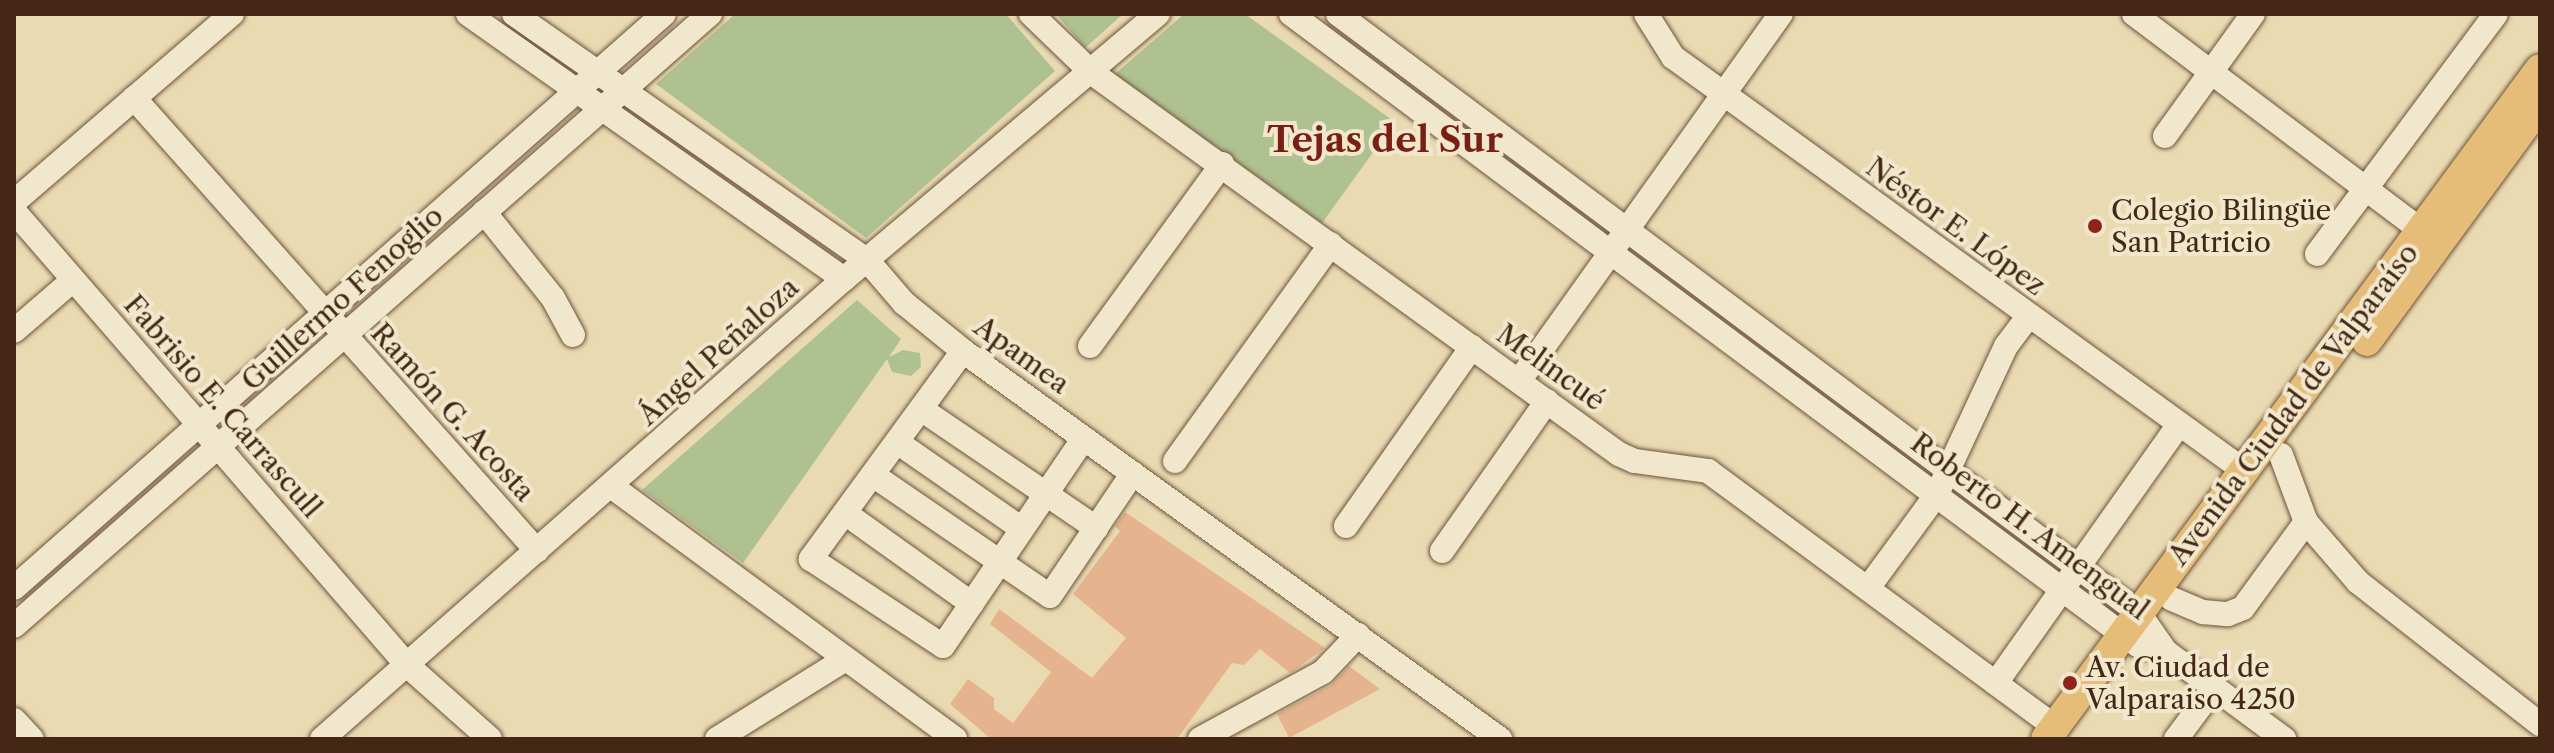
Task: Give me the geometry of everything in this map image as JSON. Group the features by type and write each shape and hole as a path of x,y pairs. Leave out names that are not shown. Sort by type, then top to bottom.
{"main road":[{"name":"Avenida Ciudad de Valparaíso","path":"2056,735 2172,599 2281,455 2430,238 2540,69"},
{"name":"Avenida Ciudad de Valparaíso","path":"2143,634 2246,472 2430,238 2540,105"}],"street":[{"path":"14,202 232,14"},
{"path":"468,14 844,279"},
{"name":"Apamea","path":"514,14 867,260 904,303 963,351 1500,739"},
{"name":"Guillermo Fenoglio","path":"14,588 664,14"},
{"name":"Guillermo Fenoglio","path":"14,626 710,14"},
{"name":"Melincué","path":"1031,14 1091,72 1547,401 1635,461 1708,471 1996,683 2056,735"},
{"name":"Ángel Peñaloza","path":"322,739 844,279 1158,14"},
{"name":"Roberto H. Amengual","path":"1291,14 2063,590 2143,634"},
{"name":"Roberto H. Amengual","path":"1338,14 2079,568 2143,634"},
{"name":"Néstor E. López","path":"1646,14 1673,57 2246,472"},
{"path":"1519,381 1781,14"},
{"path":"2134,14 2430,238"},
{"path":"2165,136 2209,70 2253,14"},
{"path":"2317,254 2364,186 2496,14"},
{"name":"Ramón G. Acosta","path":"134,98 537,551"},
{"path":"1090,346 1222,164"},
{"name":"Fabrisio E. Carrascull","path":"14,211 407,665 490,739"},
{"path":"484,212 553,298 573,335"},
{"path":"1175,461 1331,244"},
{"path":"14,331 73,280"},
{"path":"1868,588 1937,494 1945,468 2006,346 2029,316"},
{"path":"1346,526 1472,347"},
{"path":"963,351 811,559 943,646 1084,438"},
{"path":"1442,551 1547,401"},
{"path":"921,409 1096,528"},
{"path":"1996,683 2179,425"},
{"path":"897,442 1022,529"},
{"path":"2281,455 2306,522 2386,607 2540,724"},
{"path":"873,475 1050,596 1133,473"},
{"path":"611,486 955,739"},
{"path":"845,513 972,604"},
{"path":"2172,599 2203,612 2228,614 2243,608 2306,522"},
{"path":"2143,634 2284,739"},
{"path":"1200,739 1323,672 1358,635"},
{"path":"717,739 844,660"},
{"path":"2176,739 2214,688"},
{"path":"14,720 32,739"}],"green space":[{"path":"735,14 1006,14 1055,71 866,238 656,84"},
{"path":"1056,14 1123,14 1085,48"},
{"path":"1184,14 1245,14 1395,122 1322,223 1115,74"},
{"path":"857,300 901,339 889,357 903,350 920,353 921,367 911,376 892,372 887,359 743,563 642,490"}],"building":[{"path":"1125,512 1325,648 1290,673 1260,649 1244,665 1232,663 1177,739 991,739 950,704 968,679 994,698 994,709 1013,723 1051,672 990,624 999,609 1092,678 1126,638 1073,594 1120,531 1115,526"},
{"path":"1349,666 1380,689 1289,738 1277,714 1331,685"}],"place":[{"name":"Colegio Bilingüe San Patricio","path":"2095,226"},
{"name":"Av. Ciudad de Valparaiso 4250","path":"2070,683"}],"district":[{"name":"Tejas del Sur","path":"1385,140"}]}
